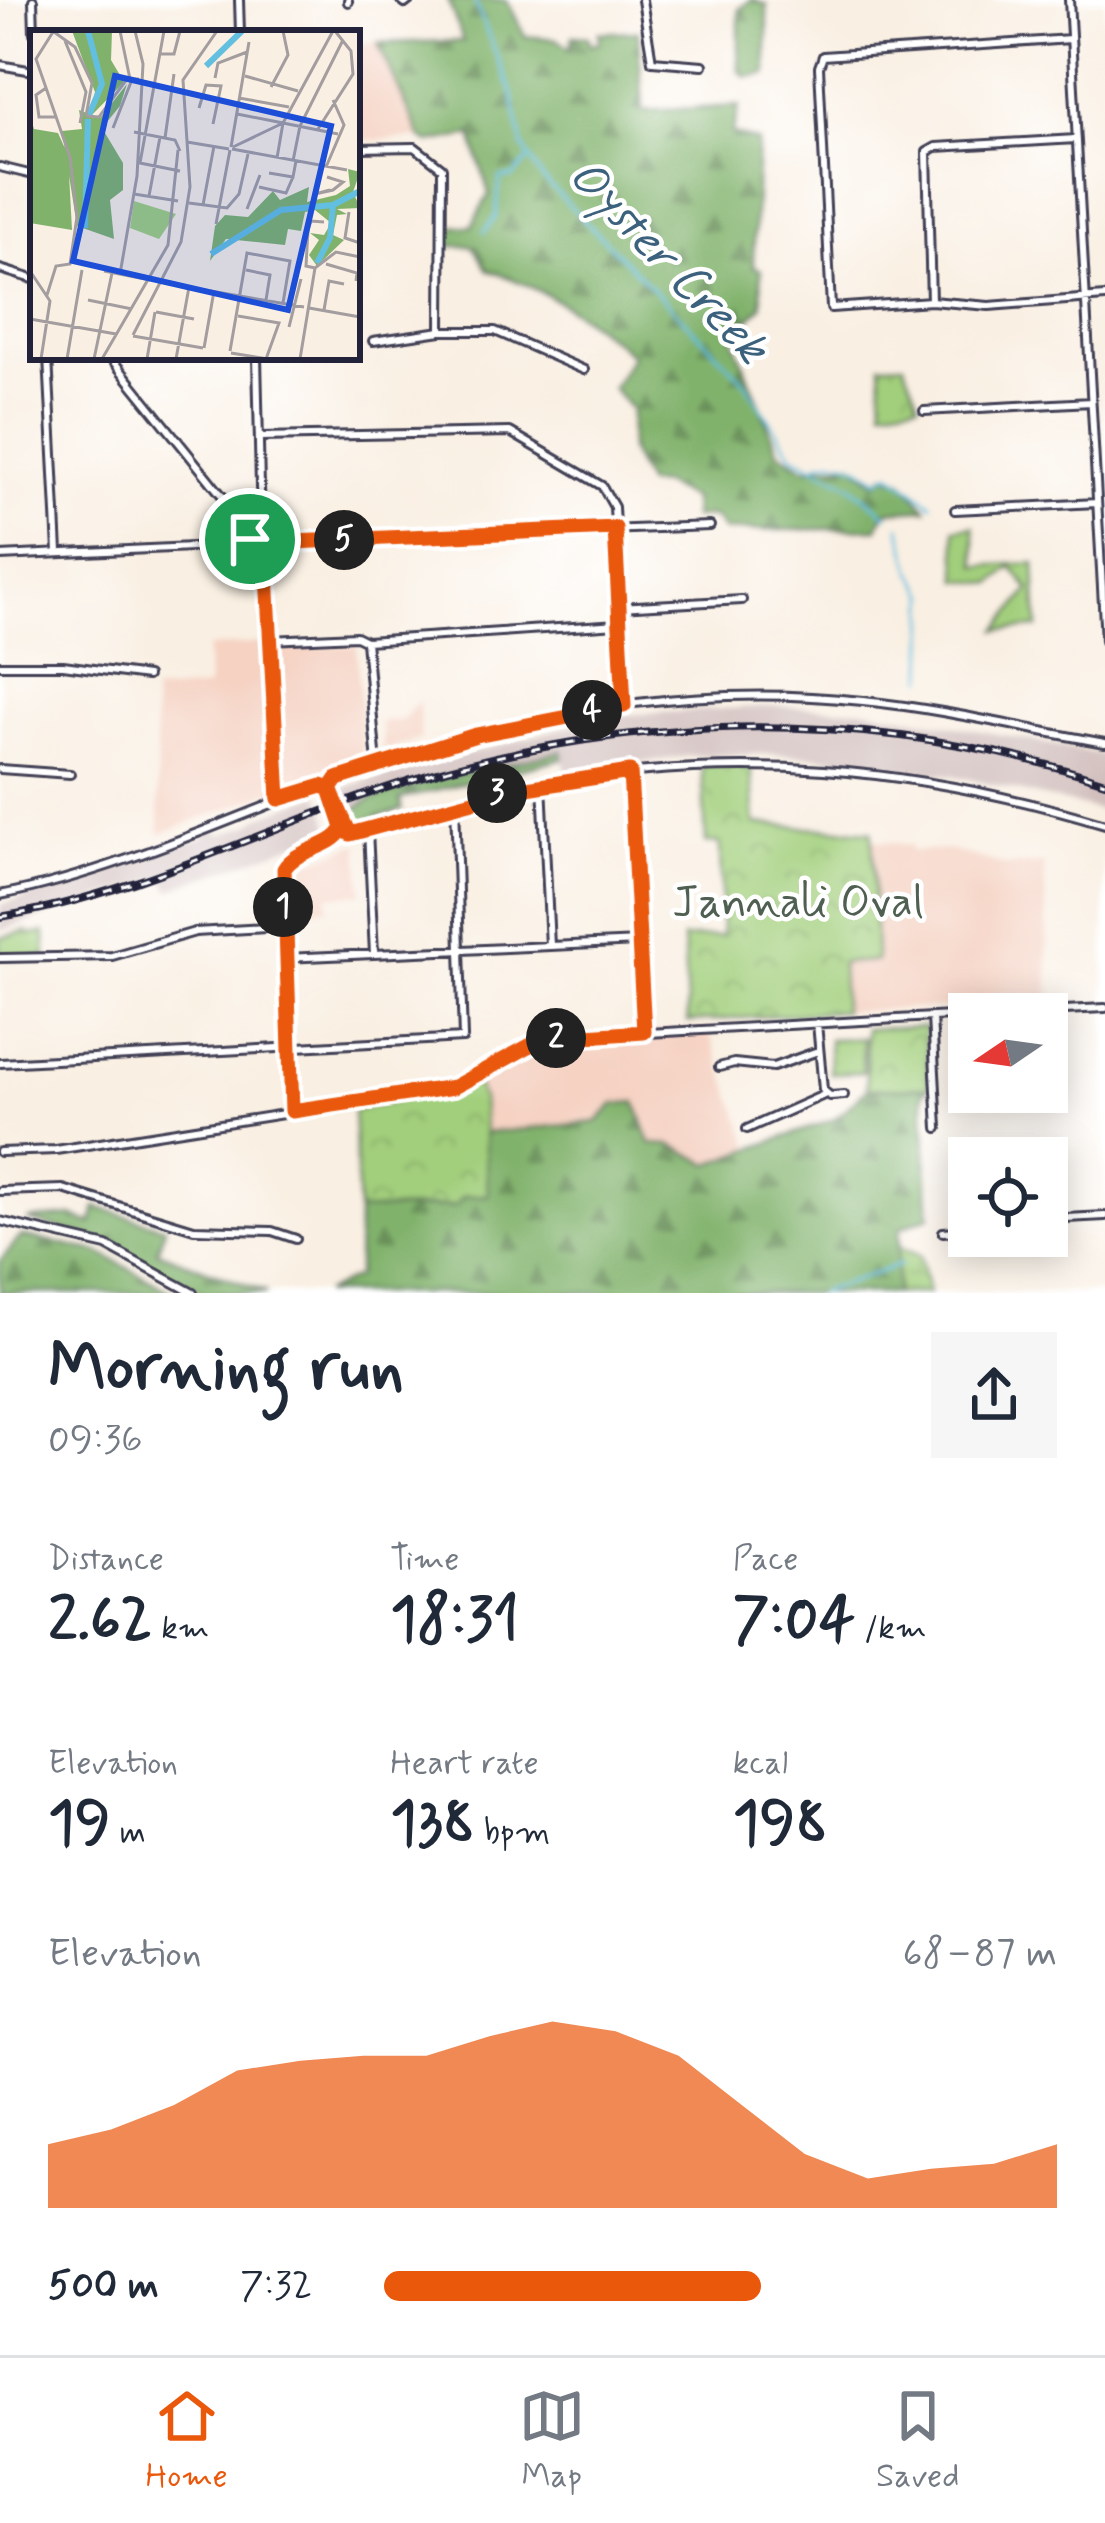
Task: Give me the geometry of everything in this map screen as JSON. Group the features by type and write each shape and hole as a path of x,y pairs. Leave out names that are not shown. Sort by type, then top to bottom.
{"street":[{"path":"33,0 34,30"},
{"path":"239,0 240,30"},
{"path":"400,0 405,4 410,0"},
{"path":"642,0 652,62 703,65"},
{"path":"1069,0 1105,641"},
{"path":"1070,39 823,56 819,67 831,308 931,301 989,306 1105,297"},
{"path":"0,65 30,70"},
{"path":"931,301 927,152 936,147 1076,139"},
{"path":"360,148 415,147 442,168 441,331"},
{"path":"0,167 30,174"},
{"path":"0,268 30,276"},
{"path":"373,341 441,331 501,332 584,370"},
{"path":"48,360 58,552"},
{"path":"112,360 249,529 250,539"},
{"path":"257,360 261,530 267,545 279,799"},
{"path":"924,411 1091,402"},
{"path":"261,437 510,432 607,490 615,528 624,706"},
{"path":"1093,449 1105,448"},
{"path":"955,510 1096,503"},
{"path":"0,556 236,544 250,539 267,545 710,526"},
{"path":"249,529 261,530"},
{"path":"619,607 742,600"},
{"path":"270,640 356,636 366,640 619,624"},
{"path":"366,640 377,764"},
{"path":"0,665 43,663 146,676"},
{"path":"0,895 92,869 279,799 329,788 377,764 476,735 624,706 723,698 860,700 973,715 1105,743"},
{"path":"292,1111 286,863 346,831 368,830 454,803 542,784 630,772 751,765 892,774 1006,794 1105,824"},
{"path":"0,769 70,774"},
{"path":"630,772 644,1032"},
{"path":"542,784 550,946"},
{"path":"329,788 346,831"},
{"path":"0,1063 463,1038 454,803"},
{"path":"368,830 374,954"},
{"path":"0,958 112,956 195,932 284,927"},
{"path":"285,958 639,942"},
{"path":"1068,1010 1105,1008"},
{"path":"932,1016 938,1128"},
{"path":"0,1153 56,1150 454,1087 475,1080 542,1039 948,1016"},
{"path":"817,1023 826,1094"},
{"path":"719,1067 734,1063 772,1067 818,1051"},
{"path":"747,1129 826,1094 844,1095"},
{"path":"0,1191 63,1189 194,1229 272,1231 296,1238"},
{"path":"1068,1218 1105,1216"},
{"path":"2,1219 107,1246 194,1293"},
{"path":"943,1232 948,1232"}],"shaded area":[{"path":"378,43 421,138 360,141 360,44"},
{"path":"260,643 282,648 357,646 363,757 160,834 153,692 208,688 207,648"},
{"path":"419,701 421,739 383,751 381,722 402,720"},
{"path":"771,706 868,709 1105,755 1105,812 956,776 815,756 762,754 692,756 566,772 563,758 541,761 400,799 402,810 357,824 338,795 348,786 578,724 578,718"},
{"path":"320,794 332,830 170,890 164,877 0,931 0,905 116,869 205,837 204,832 215,829 221,834 250,825 261,816"},
{"path":"872,840 911,845 912,851 950,850 1007,866 1044,864 1050,993 948,993 948,1007 843,1011 841,962 876,960"},
{"path":"359,843 362,893 328,896 328,908 294,909 295,867"},
{"path":"708,1029 752,1149 710,1164 672,1146 651,1144 615,1104 597,1122 484,1133 475,1080 521,1048 542,1039"}],"green space":[{"path":"448,0 507,0 525,36 557,39 570,47 573,35 588,36 590,44 600,42 599,33 638,31 643,111 739,106 732,134 758,142 753,266 761,270 762,306 733,337 779,452 805,468 852,463 877,483 884,475 902,480 927,509 885,511 878,528 724,531 714,517 693,518 692,499 661,484 646,485 629,450 631,409 612,388 632,355 564,305 488,270 473,246 448,246 447,227 472,226 489,194 472,135 430,143 421,138 378,43 463,41"},
{"path":"751,0 767,5 767,74 746,77 739,70 739,9"},
{"path":"904,363 919,402 883,408 881,364"},
{"path":"974,526 977,566 1035,563 1038,628 998,630 1030,590 1012,567 993,584 959,580 955,529"},
{"path":"562,751 563,758 400,799 402,810 359,823 346,815 370,800 433,781"},
{"name":"Jannali Oval","path":"702,765 751,765 755,824 872,831 876,961 841,963 843,1011 688,1022 683,939 722,936 720,843 706,843"},
{"path":"27,931 28,935 45,933 46,957 0,958 0,938"},
{"path":"925,1027 929,1087 867,1089 865,1029"},
{"path":"862,1038 863,1072 830,1073 829,1039"},
{"path":"475,1080 482,1099 488,1195 463,1196 455,1206 358,1211 353,1111"},
{"path":"929,1087 923,1092 930,1216 900,1228 896,1293 323,1293 357,1276 358,1211 455,1206 463,1196 487,1195 484,1133 597,1122 615,1104 636,1102 651,1144 672,1145 710,1164 835,1119 867,1089"},
{"path":"96,1207 165,1227 157,1251 267,1293 203,1293 96,1239 27,1220 72,1216 92,1224"},
{"path":"21,1236 98,1252 175,1293 0,1293 0,1261"},
{"path":"898,1247 920,1256 928,1293 896,1293"}],"waterway":[{"name":"Oyster Creek","path":"474,0 512,93 523,147 541,177 743,379 793,456 849,484 887,515"},
{"path":"484,232 496,216 500,178 513,177 527,161"},
{"path":"817,464 849,463 878,480 890,473 932,504"},
{"path":"900,526 912,570 927,595 925,678"},
{"path":"819,1293 902,1264"}],"railway":[{"path":"0,917 142,880 371,793 461,766 644,733 738,728 924,739 1105,782"}],"route":[{"path":"250,539 251,528 264,532 270,543 615,528 624,706 435,745 337,779 330,789 343,828 350,834 454,803 630,772 644,1032 542,1039 475,1080 454,1087 292,1111 284,869 291,859 333,842 343,828 341,822 330,789 314,786 279,799 266,555 265,548 250,539"}]}
